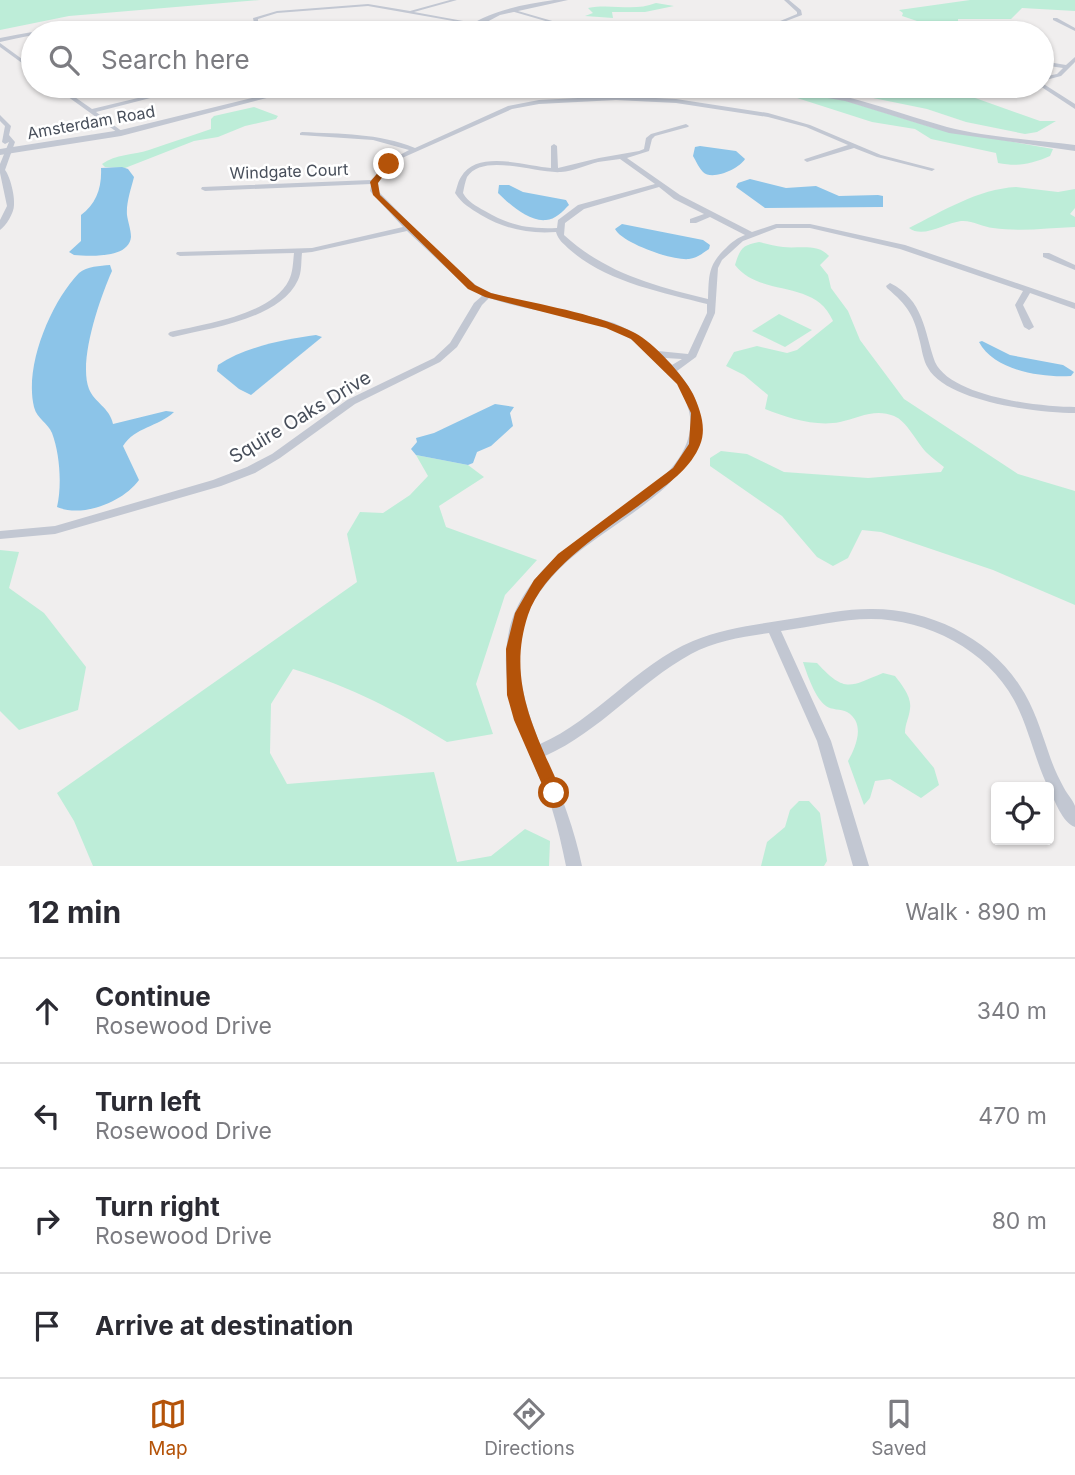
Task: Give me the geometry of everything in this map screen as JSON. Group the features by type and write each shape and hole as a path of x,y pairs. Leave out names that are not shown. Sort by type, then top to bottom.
{"street":[{"path":"379,6 387,0"},
{"path":"410,12 454,0"},
{"path":"482,21 513,10 565,0"},
{"path":"785,21 800,15 801,12 786,0"},
{"path":"254,21 263,14 379,6 458,21"},
{"path":"513,10 550,21"},
{"path":"1055,19 1075,30"},
{"path":"0,43 21,37"},
{"path":"0,43 21,60"},
{"path":"1054,76 1059,75 1075,59"},
{"path":"1054,65 1067,67"},
{"path":"1054,94 1075,107"},
{"path":"72,98 121,133"},
{"path":"90,111 144,98"},
{"name":"Amsterdam Road","path":"4,155 121,133 261,98"},
{"path":"574,866 567,829 514,695 513,649 522,613 539,583 563,558 659,487 686,459 695,444 697,413 687,389 639,340 620,330 488,295 471,287 376,195 374,182 389,164 414,150 510,107 538,102 616,98 676,101 768,115 808,126 887,159 932,169"},
{"path":"840,98 960,132 1075,148"},
{"path":"0,117 8,126 1,170 5,174 10,206 0,228"},
{"path":"558,230 528,232 509,228 468,205 459,193 470,170 488,164 510,162 555,170 621,157 644,152 648,148 649,138 655,133 686,127"},
{"path":"302,134 366,137 389,141 414,150"},
{"path":"554,146 555,170"},
{"path":"807,160 853,146"},
{"path":"621,157 660,185 751,234"},
{"name":"Windgate Court","path":"205,189 374,182"},
{"path":"558,230 564,218 581,207 660,185"},
{"path":"693,221 710,214"},
{"path":"670,371 691,357 711,313 714,268 719,258 732,245 751,234 784,225 810,226 915,250 1075,305"},
{"path":"180,254 298,252 410,228"},
{"path":"558,230 566,243 608,270 712,303"},
{"path":"173,334 233,319 274,300 293,281 298,252"},
{"path":"1046,255 1075,268"},
{"path":"890,286 916,311 932,368 950,384 982,396 1044,408 1075,410"},
{"path":"1028,289 1019,305 1030,327"},
{"name":"Squire Oaks Drive","path":"0,535 55,530 217,483 251,470 351,402 437,360 459,338 478,303 488,295"},
{"path":"654,354 691,357"},
{"path":"536,753 567,739 657,667 685,651 739,632 883,614 923,622 963,641 996,666 1024,705 1059,794 1075,820"},
{"path":"773,627 823,736 861,866"}],"green space":[{"path":"0,0 260,0 21,21 21,26 0,30"},
{"path":"970,0 1075,0 1075,11 1022,8 1011,19 917,21 902,16 903,13 899,10"},
{"path":"656,3 674,6 645,12 612,12 613,18 585,16 593,13 588,8 639,7"},
{"path":"797,98 837,98 934,128 1053,149 1050,156 1031,163 998,163 996,153 931,139 915,129 872,122"},
{"path":"873,98 975,98 1040,121 1056,121 1037,132 1025,134 966,122 927,109"},
{"path":"254,107 278,116 276,119 245,126 218,137 194,141 125,168 105,167 102,164 113,158 149,150 211,129 211,119 214,116"},
{"path":"1016,187 1058,192 1075,189 1075,208 1070,214 1075,217 1075,227 1003,229 965,221 921,232 909,228 974,196"},
{"path":"759,242 783,247 819,249 829,256 820,265 828,275 831,288 848,311 860,340 904,399 1018,474 1075,491 1075,605 993,570 881,532 862,530 848,558 833,566 817,557 782,516 710,466 710,458 721,451 747,454 784,472 868,478 941,472 944,467 927,453 908,427 894,416 873,413 831,423 793,418 765,409 768,395 744,375 726,366 734,352 757,346 787,353 797,350 833,321 825,308 814,299 758,282 735,265 742,249"},
{"path":"779,314 812,330 785,347 752,331"},
{"path":"416,455 468,465 484,477 439,506 446,527 537,560 505,595 476,684 493,734 447,742 373,700 293,669 271,704 270,753 287,784 434,772 457,862 491,856 525,829 550,841 549,866 93,866 74,821 57,793 357,582 347,534 360,512 383,513 410,495 428,476"},
{"path":"0,550 19,552 9,588 44,613 86,667 78,710 19,730 0,711"},
{"path":"803,662 817,663 841,683 855,684 883,673 895,676 909,700 905,733 934,768 939,785 921,798 890,779 875,781 870,798 864,805 848,761 858,735 856,722 847,712 828,707 822,702 812,686"},
{"path":"799,801 809,801 820,813 827,861 824,866 761,866 767,842 785,827 790,810"}],"water":[{"path":"695,147 736,151 745,159 725,173 707,174 693,156"},
{"path":"101,168 128,169 134,177 127,206 131,237 129,244 116,253 107,255 74,255 69,252 81,241 81,215 91,206 97,195"},
{"path":"750,179 786,188 816,186 839,196 883,196 883,207 765,208 736,187 738,183"},
{"path":"499,185 509,185 523,192 566,200 569,205 553,218 533,218 498,193"},
{"path":"622,224 703,240 710,245 709,249 689,259 660,254 627,240 615,229"},
{"path":"110,265 112,271 88,346 86,377 89,389 109,414 113,424 166,411 174,412 134,435 123,446 139,480 132,488 102,506 79,511 67,510 57,507 60,480 55,441 34,407 32,391 36,354 50,317 69,285 82,271"},
{"path":"316,335 322,337 251,395 217,371 218,365 253,349"},
{"path":"979,342 1010,355 1063,365 1074,372 1071,376 1047,376 1020,371 996,360 986,352"},
{"path":"495,404 514,407 510,413 513,426 491,446 477,452 473,463 468,465 416,455 411,449 417,442 416,438 434,433"}],"route":[{"path":"389,164 374,182 376,195 471,287 497,298 610,326 634,337 682,382 697,413 695,444 677,471 563,558 531,593 522,613 513,649 514,695 554,793"}]}
